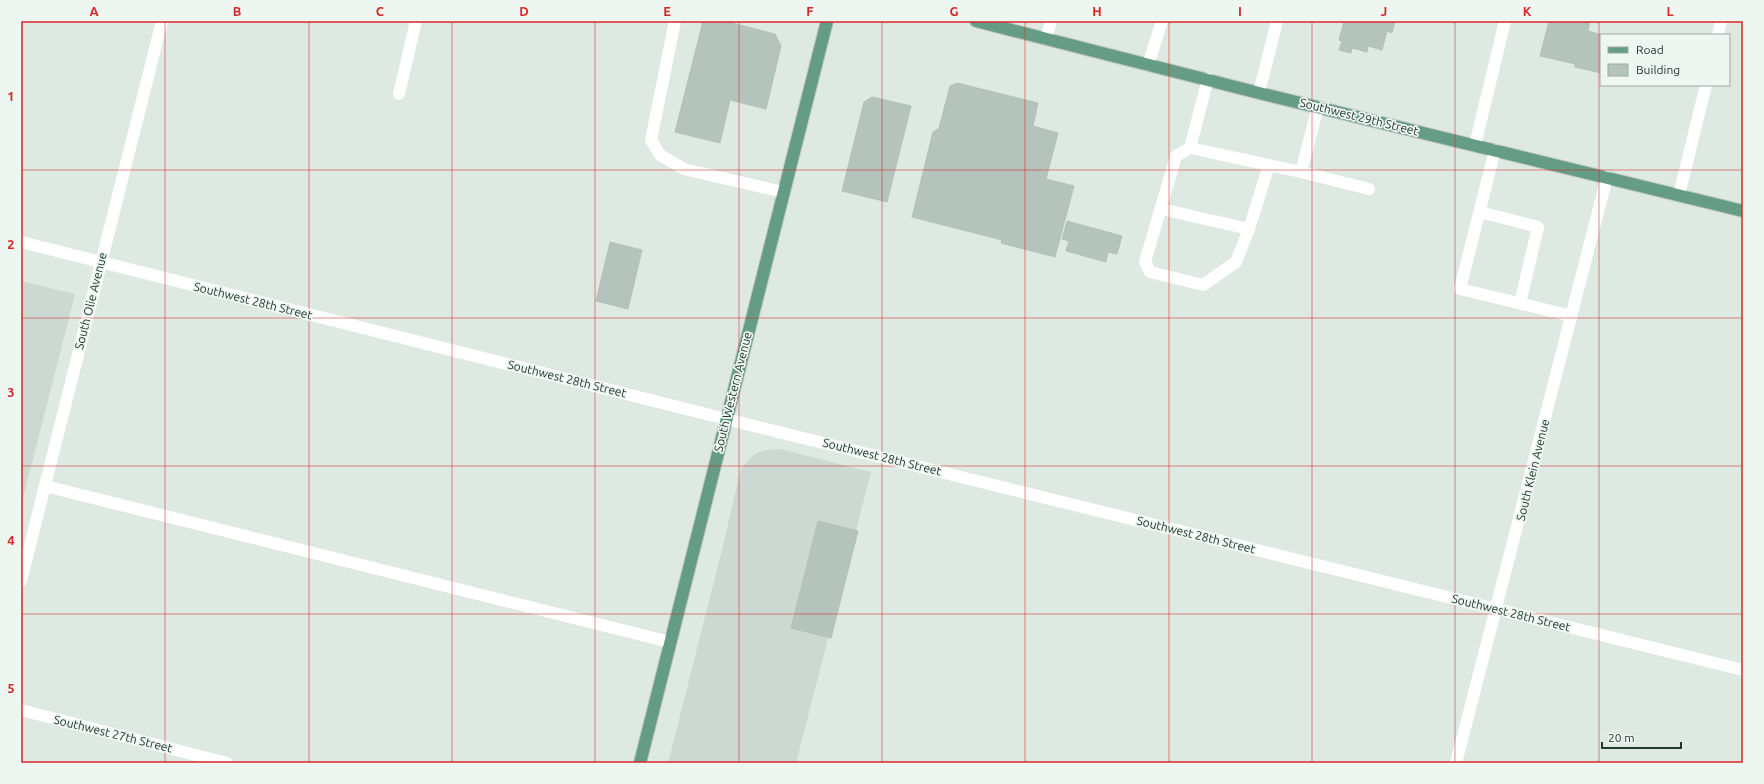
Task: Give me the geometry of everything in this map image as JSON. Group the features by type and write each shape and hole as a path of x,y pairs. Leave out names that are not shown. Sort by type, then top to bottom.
{"main road":[{"name":"South Western Avenue","path":"640,763 827,21"},
{"name":"Southwest 29th Street","path":"976,21 1259,93 1743,210"}],"street":[{"name":"South Olie Avenue","path":"21,581 162,21"},
{"path":"399,94 416,21"},
{"path":"675,21 651,140 660,155 684,169 784,192"},
{"path":"1046,39 1051,21"},
{"path":"1148,65 1162,21"},
{"path":"1259,93 1277,21"},
{"path":"1475,145 1505,21"},
{"path":"1718,34 1721,21"},
{"path":"1190,148 1208,79"},
{"path":"1679,195 1706,86"},
{"path":"1301,172 1318,107"},
{"path":"1269,165 1249,229 1236,262 1203,286 1150,272 1145,262 1176,156 1190,148 1269,165 1301,172 1369,188"},
{"path":"1496,150 1460,289 1572,316"},
{"name":"South Klein Avenue","path":"1456,763 1497,610 1608,177"},
{"path":"1161,209 1249,229"},
{"path":"1480,212 1538,227 1520,303"},
{"name":"Southwest 28th Street","path":"21,242 726,419 1743,670"},
{"path":"45,486 670,642"},
{"name":"Southwest 27th Street","path":"21,710 227,763"}],"shaded area":[{"path":"21,281 75,294 21,506"},
{"path":"780,449 871,472 796,763 668,763 722,550 741,468 756,453"}],"building":[{"path":"703,21 724,21 775,34 781,46 766,109 730,100 720,143 675,132"},
{"path":"1344,21 1395,21 1392,33 1387,31 1382,50 1368,46 1367,52 1352,48 1351,53 1339,50 1342,41 1339,40"},
{"path":"1549,21 1590,21 1588,31 1600,34 1600,73 1575,67 1575,64 1540,56"},
{"path":"957,83 1038,103 1033,126 1058,133 1046,179 1074,186 1055,257 1001,243 1002,240 912,217 933,132 939,128 950,86"},
{"path":"872,97 911,106 887,202 842,191 864,102"},
{"path":"1067,221 1122,236 1117,254 1108,252 1106,262 1066,251 1069,241 1062,239"},
{"path":"610,242 642,250 628,309 596,301"},
{"path":"818,521 858,531 831,638 791,628"}]}
